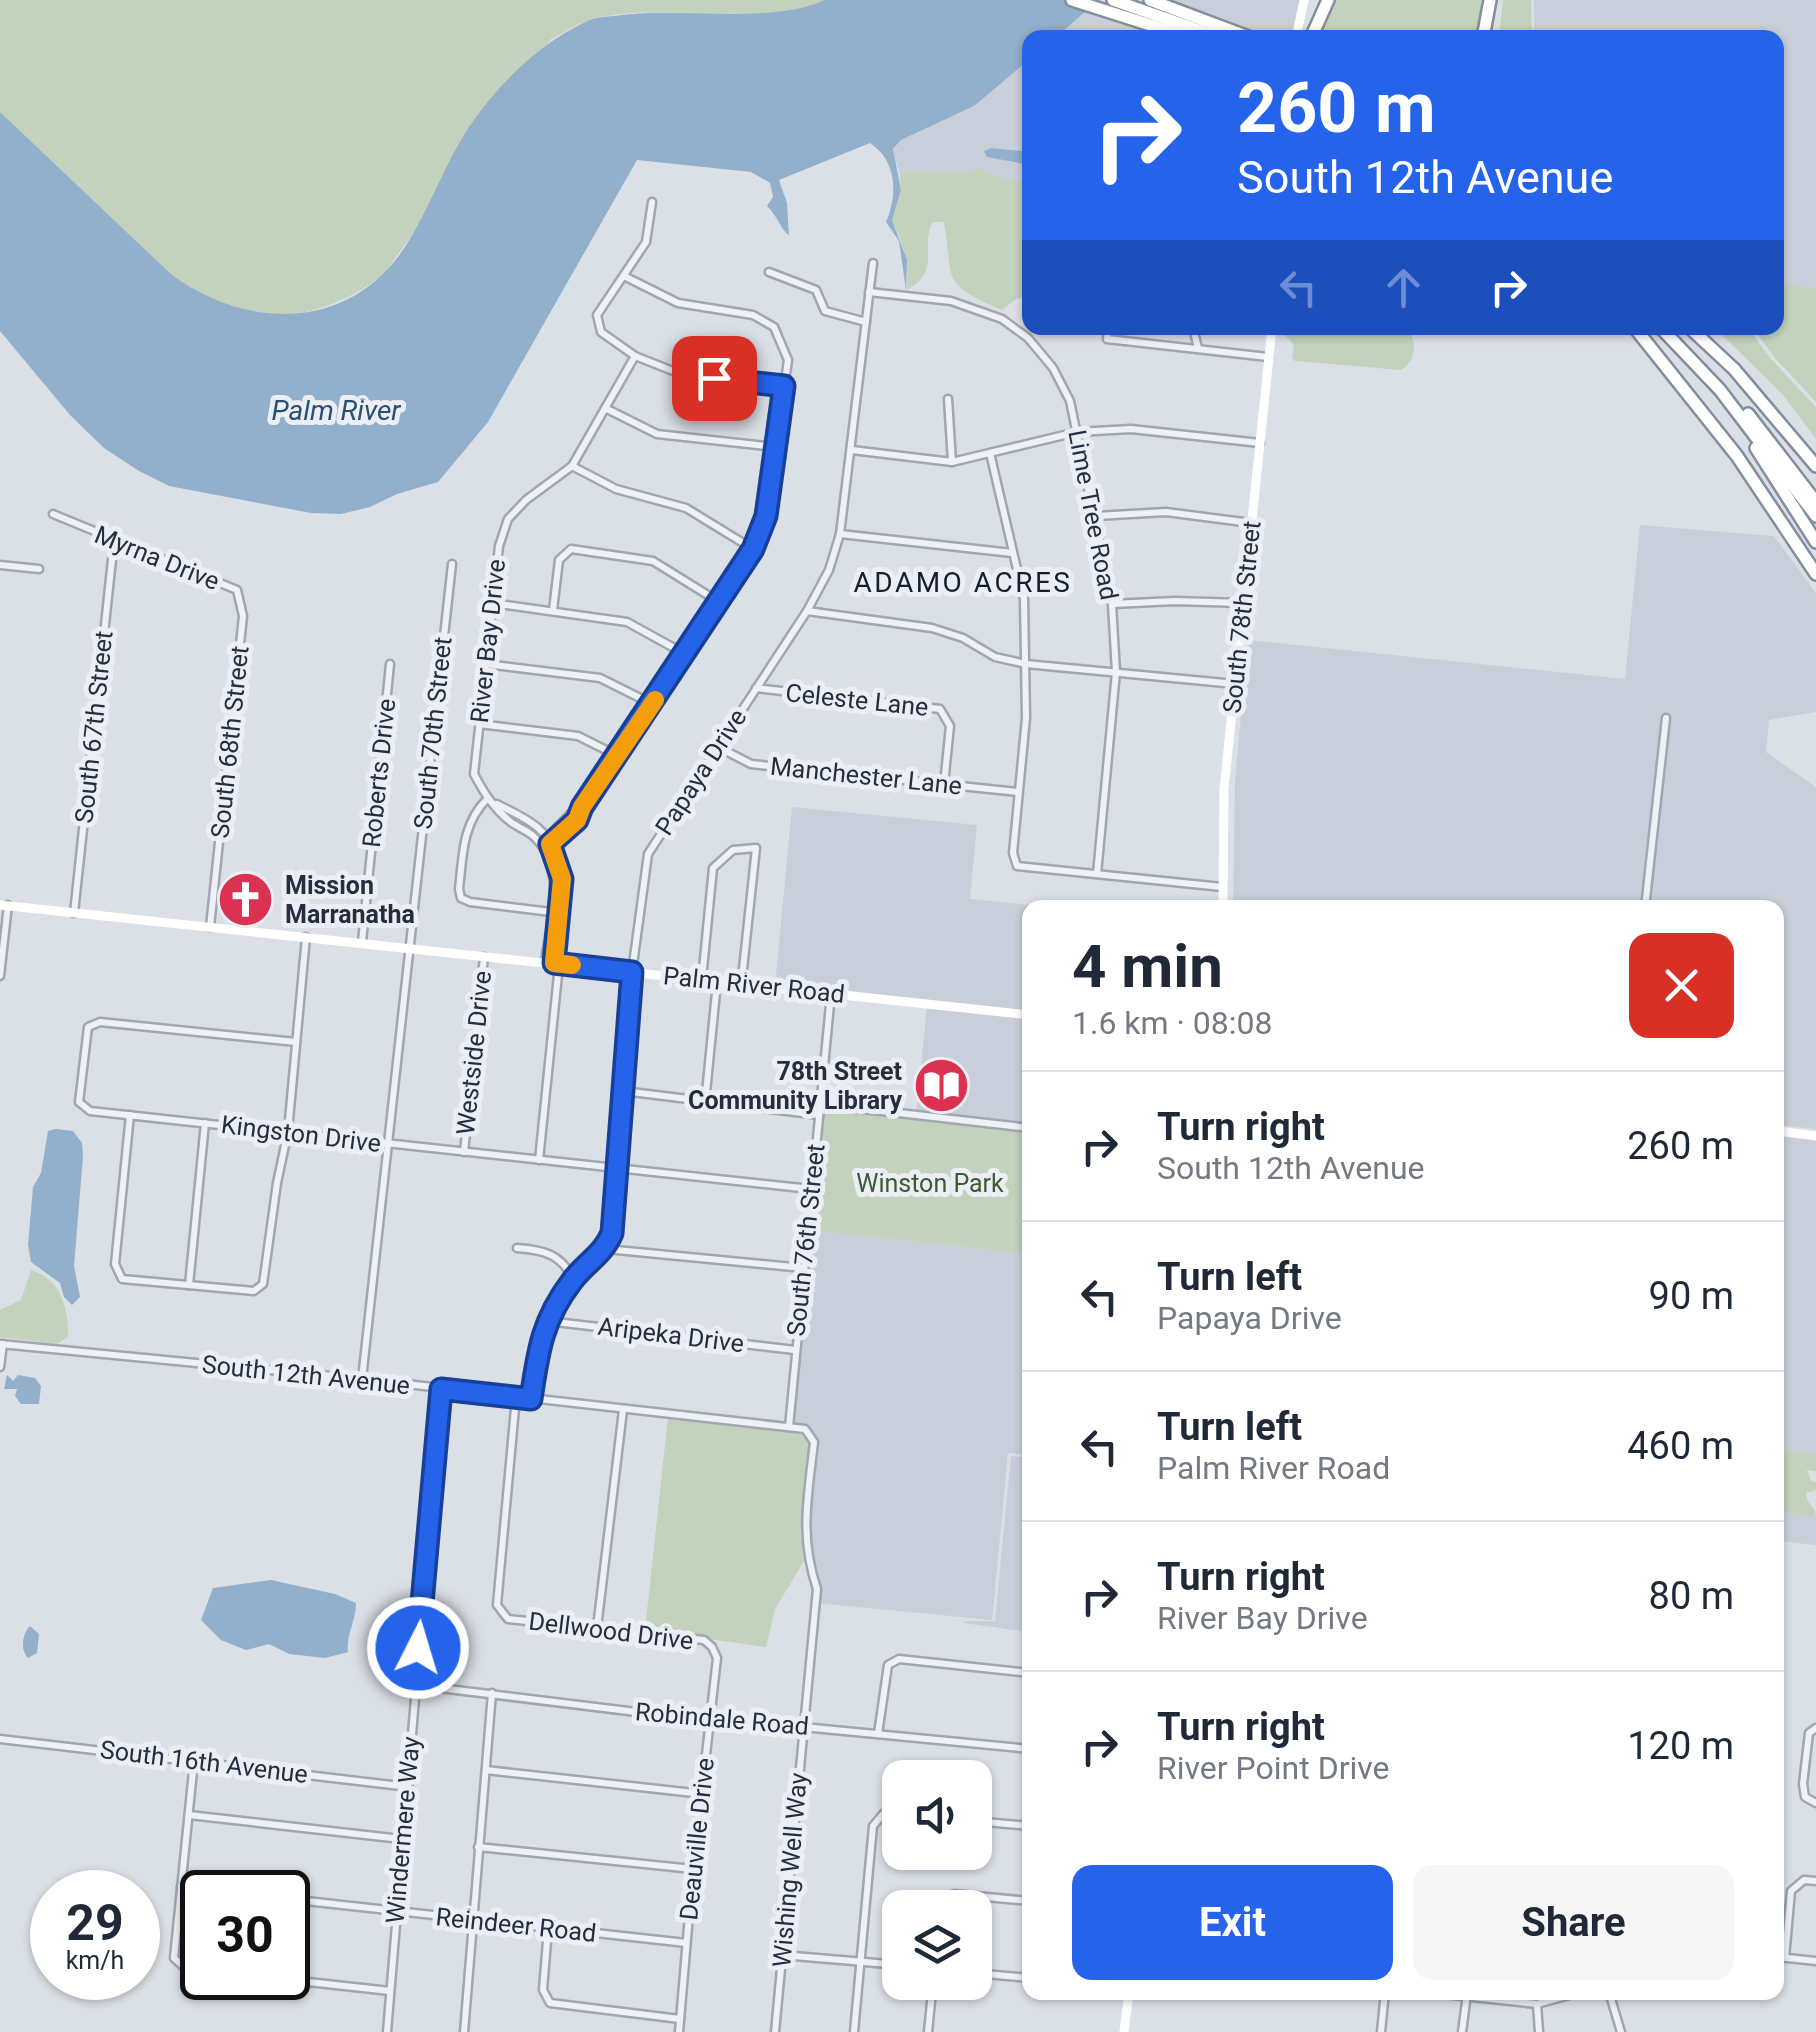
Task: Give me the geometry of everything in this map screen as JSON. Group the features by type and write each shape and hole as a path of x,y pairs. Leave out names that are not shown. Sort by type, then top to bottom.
{"highway":[{"path":"1072,0 1170,30"},
{"path":"1113,0 1198,30"},
{"path":"1150,0 1230,30"},
{"path":"1312,30 1328,0"},
{"path":"1484,30 1489,2"},
{"path":"1641,335 1737,456 1816,574"},
{"path":"1668,335 1720,390 1816,516"},
{"path":"1697,335 1734,370 1816,466"},
{"path":"1698,366 1729,390 1816,502"},
{"path":"1720,390 1722,402 1816,542"}],"street":[{"path":"1299,30 1304,0"},
{"path":"1302,19 1305,30"},
{"path":"652,202 646,242 597,315 601,332 635,356 678,373 784,386"},
{"name":"Papaya Drive","path":"606,1249 612,1233 632,972 648,854 829,570 840,534 873,263"},
{"path":"769,272 816,290 825,312 866,322"},
{"path":"545,844 577,820 753,549 766,516 788,360 774,327 754,315 678,304 626,277"},
{"name":"Lime Tree Road","path":"869,292 951,301 1002,319 1022,334"},
{"name":"Lime Tree Road","path":"1024,335 1053,368 1070,401 1112,604 1116,672 1097,874"},
{"path":"1107,335 1107,339 1268,357"},
{"path":"1194,335 1198,348"},
{"name":"South 78th Street","path":"1223,900 1223,807 1271,335"},
{"name":"River Bay Drive","path":"487,799 474,774 498,546 508,519 526,500 572,466 635,356"},
{"path":"948,399 952,462"},
{"path":"605,408 657,434 775,447"},
{"path":"852,450 952,462 1077,432 1131,430 1260,443"},
{"path":"990,453 1024,599 1026,718 1013,853 1018,866 1222,886"},
{"path":"572,466 616,490 686,508 753,549"},
{"path":"1096,516 1166,512 1252,523"},
{"name":"Myrna Drive","path":"53,514 237,590 243,616"},
{"path":"840,534 1012,552"},
{"name":"South 67th Street","path":"74,912 114,541"},
{"path":"553,610 558,560 570,549 652,561 719,602"},
{"name":"South 70th Street","path":"362,1379 452,564"},
{"path":"0,565 38,570"},
{"path":"492,602 627,622 685,654"},
{"path":"1112,604 1243,603"},
{"path":"806,611 932,628 962,638 994,658 1026,664 1235,684"},
{"name":"South 68th Street","path":"210,927 243,616"},
{"name":"Roberts Drive","path":"362,942 390,664"},
{"path":"486,664 600,678 652,704"},
{"name":"Celeste Lane","path":"756,688 940,709 950,726 944,784"},
{"path":"1646,900 1666,718"},
{"path":"479,724 578,736 618,756"},
{"name":"Manchester Lane","path":"718,747 752,764 1018,792"},
{"path":"540,1160 555,912 554,883 545,844 487,799 466,830 461,898 555,912"},
{"path":"702,980 713,868 733,850 756,848 743,969"},
{"path":"0,976 4,905"},
{"name":"Palm River Road","path":"4,905 1022,1014"},
{"path":"130,1115 115,1264 122,1279 254,1291 264,1284 288,1131 306,937"},
{"name":"Westside Drive","path":"464,1152 484,955"},
{"path":"704,1102 717,982"},
{"name":"South 76th Street","path":"789,1427 831,994"},
{"name":"Kingston Drive","path":"296,1042 100,1022 88,1027 80,1102 90,1111 811,1189"},
{"path":"622,1091 818,1115"},
{"path":"820,1104 1022,1127"},
{"path":"189,1285 205,1123"},
{"path":"1784,1133 1816,1136"},
{"path":"517,1248 542,1250 564,1261 574,1278"},
{"path":"531,1399 538,1348 547,1320 574,1278 606,1249 803,1268"},
{"name":"Aripeka Drive","path":"547,1320 795,1350"},
{"path":"0,1366 1,1344"},
{"name":"South 12th Avenue","path":"1,1344 362,1379 789,1427"},
{"name":"Windermere Way","path":"387,2032 441,1389"},
{"name":"Dellwood Drive","path":"516,1397 498,1605 508,1619 704,1640 712,1647"},
{"path":"596,1628 623,1410"},
{"name":"Wishing Well Way","path":"774,2032 817,1589 807,1562 804,1534 814,1442 805,1429 789,1427"},
{"name":"Deauville Drive","path":"679,2032 692,1869 716,1658 712,1647"},
{"path":"878,1734 888,1665 900,1660 1022,1673"},
{"name":"Robindale Road","path":"415,1685 710,1721 1022,1748"},
{"path":"464,2032 492,1693"},
{"path":"1816,1728 1809,1733 1803,1784 1805,1797 1816,1803"},
{"name":"South 16th Avenue","path":"0,1739 409,1786"},
{"path":"183,1870 194,1760"},
{"path":"486,1770 703,1794"},
{"path":"189,1815 401,1839"},
{"path":"854,2032 873,1826 882,1815"},
{"path":"992,1823 1022,1825"},
{"path":"478,1847 692,1869"},
{"path":"1784,1937 1791,1891 1804,1880 1816,1881"},
{"path":"180,1897 174,1958 180,1963"},
{"path":"992,1898 1022,1900"},
{"name":"Reindeer Road","path":"310,1902 686,1943"},
{"path":"548,1929 543,1990 550,2003 680,2019"},
{"path":"782,1956 882,1964"},
{"path":"1784,1957 1816,1961"},
{"path":"992,1974 1022,1977"},
{"path":"310,1982 390,1991"},
{"path":"928,2032 931,2000"},
{"path":"1124,2032 1128,2000"},
{"path":"1380,2032 1384,2000"},
{"path":"1462,2032 1466,2000"},
{"path":"1506,2000 1537,2004 1551,2000"},
{"path":"1611,2000 1621,2032"},
{"path":"1537,2004 1539,2032"}],"shaded area":[{"path":"1155,0 1306,0 1303,30 1245,30"},
{"path":"1534,0 1816,0 1816,288 1784,284 1784,30 1534,30"},
{"path":"1089,8 1159,30 1066,30"},
{"path":"1022,66 1022,195 900,175 893,150 901,140 974,106"},
{"path":"1640,525 1774,536 1816,593 1816,712 1769,720 1766,752 1816,787 1816,1129 1784,1126 1784,900 1233,900 1235,781 1248,640 1625,679"},
{"path":"792,807 977,825 970,899 1022,904 1022,1012 775,986"},
{"path":"927,1006 1022,1015 1022,1125 916,1113"},
{"path":"1784,1136 1816,1139 1816,1454 1784,1450"},
{"path":"807,1230 1022,1253 1022,1454 1008,1453 992,1620 816,1603 817,1589 804,1534 814,1442 805,1429 789,1427"},
{"path":"1011,1456 1022,1457 1022,1631 963,1623 995,1621"},
{"path":"1784,1512 1816,1517 1816,1545 1784,1542"}],"green space":[{"path":"0,0 825,0 770,13 621,14 588,20 551,39 384,274 331,304 278,315 226,305 172,275 0,112"},
{"path":"1330,0 1481,0 1478,30 1319,30"},
{"path":"1503,0 1531,0 1532,30 1500,30"},
{"path":"979,168 1022,182 1022,298 1002,310 968,293 954,279 944,222 933,222 924,275 906,290 905,254 892,220 901,190 900,175 908,171 963,173"},
{"path":"1784,284 1816,288 1816,402 1758,335 1784,335"},
{"path":"1285,335 1410,335 1414,350 1401,370 1295,361 1294,345"},
{"path":"1722,335 1753,335 1816,407 1816,439 1783,395"},
{"name":"Winston Park","path":"820,1108 1022,1131 1022,1253 806,1230"},
{"path":"31,1270 50,1280 65,1306 68,1337 57,1344 0,1337 0,1310 21,1300"},
{"path":"668,1418 803,1432 810,1443 801,1534 804,1561 775,1609 766,1647 645,1630"},
{"path":"1784,1450 1816,1454 1816,1471 1807,1470 1811,1481 1816,1482 1816,1490 1806,1493 1816,1517 1784,1512"}],"water":[{"name":"Palm River","path":"825,0 1098,0 1065,30 1022,30 1022,66 974,106 901,140 893,149 901,190 892,220 907,260 906,290 899,241 886,222 893,179 886,159 870,143 779,180 787,203 789,235 767,206 773,197 770,183 751,172 637,160 488,422 438,482 341,514 311,513 169,486 104,448 70,415 0,331 0,112 172,275 232,306 296,314 326,308 356,295 382,275 414,233 460,142 481,111 521,67 568,31 604,17 646,13 752,14"},
{"path":"991,148 1022,151 1022,164 987,157 984,151"},
{"path":"48,1131 73,1131 82,1143 74,1266 80,1297 72,1305 64,1297 60,1283 31,1262 28,1245 33,1187 41,1173"},
{"path":"7,1375 13,1381 18,1375 35,1378 41,1386 39,1404 21,1404 15,1396 17,1389 4,1389"},
{"path":"271,1580 335,1594 356,1603 348,1652 325,1658 289,1654 269,1644 246,1650 221,1640 201,1620 213,1588"},
{"path":"30,1626 39,1634 37,1653 28,1658 23,1642"}],"slow traffic":[{"path":"572,965 554,963 562,879 558,858 550,844 577,820 655,700"}],"place":[{"name":"Mission Marranatha","path":"246,899"},
{"name":"78th Street Community Library","path":"941,1085"}],"district":[{"name":"ADAMO ACRES","path":"963,582"}],"route":[{"path":"418,1648 441,1389 531,1399 538,1348 547,1320 574,1278 606,1249 612,1233 632,972 554,963 562,879 558,858 550,844 577,820 753,549 766,516 784,386 714,378"}]}
